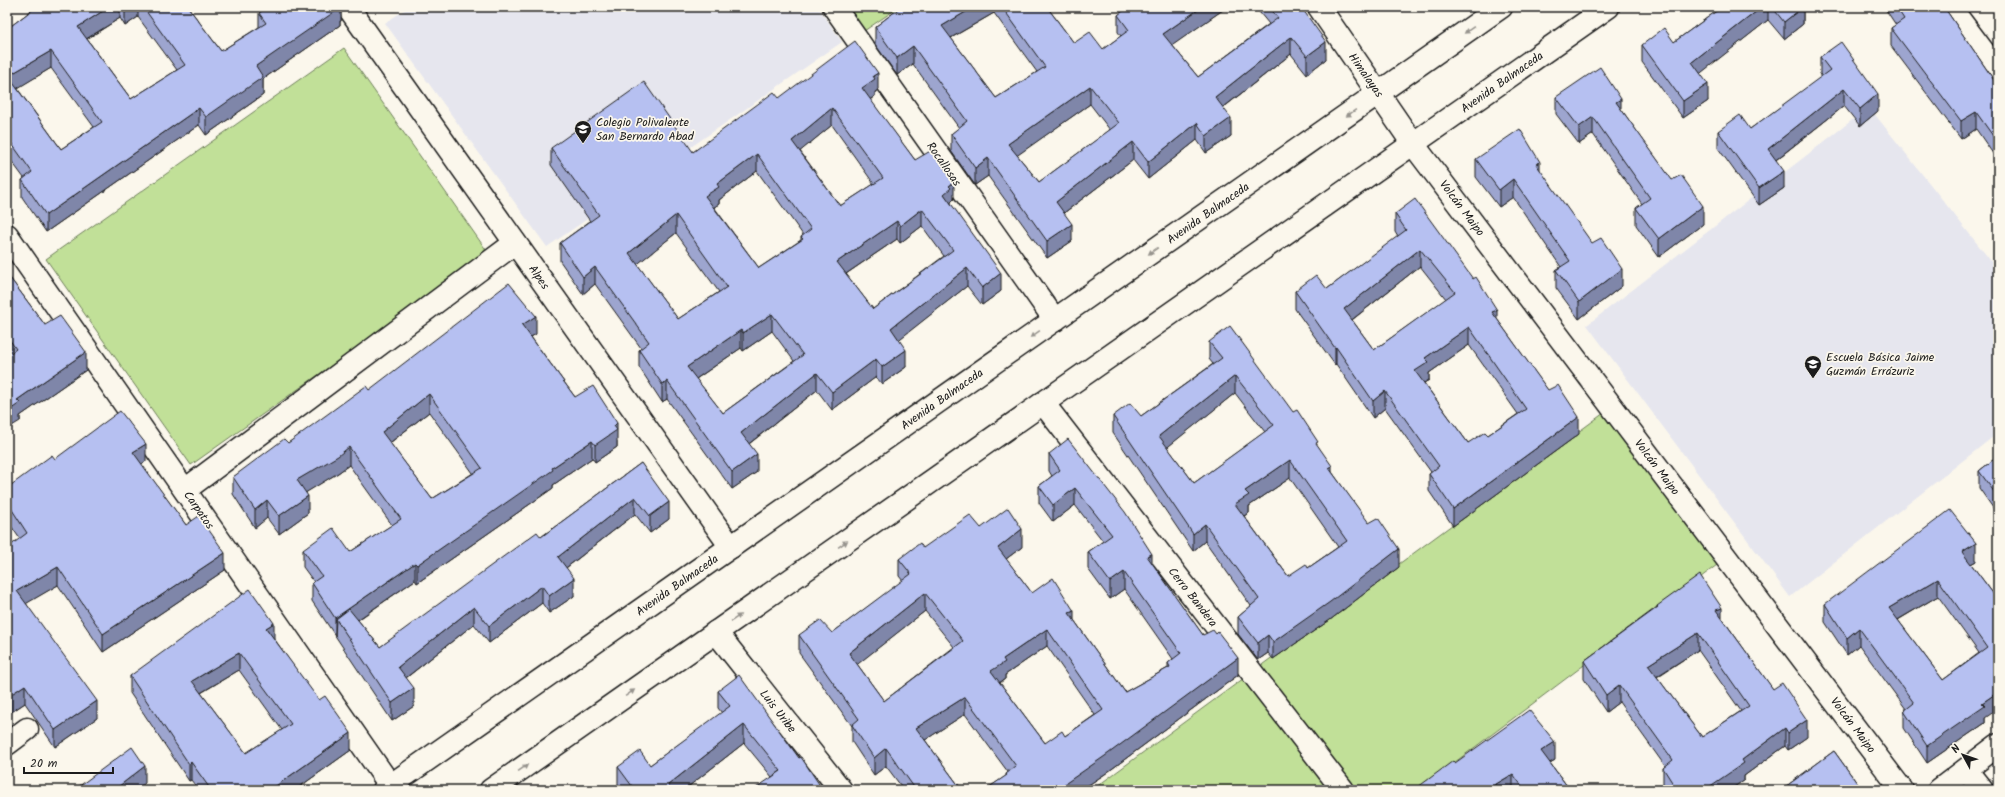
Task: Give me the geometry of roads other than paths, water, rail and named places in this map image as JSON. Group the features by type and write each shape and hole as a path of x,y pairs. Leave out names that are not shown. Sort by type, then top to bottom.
{"street":[{"name":"Alpes","path":"348,7 731,547"},
{"name":"Rocallosas","path":"834,7 1055,320"},
{"name":"Himalayas","path":"1318,7 1413,144"},
{"name":"Avenida Balmaceda","path":"387,788 1501,7"},
{"name":"Avenida Balmaceda","path":"491,790 1608,7"},
{"path":"1950,7 1998,71"},
{"name":"Volcán Maipo","path":"1413,144 1902,790"},
{"name":"Carpatos","path":"7,235 185,490 387,788"},
{"path":"185,490 515,243"},
{"name":"Cerro Bandera","path":"1043,403 1343,790"},
{"name":"Luis Uribe","path":"716,632 841,790"},
{"path":"7,744 27,729"},
{"path":"1939,790 1998,745"},
{"path":"1966,770 1982,790"}],"place":[{"name":"Colegio Polivalente San Bernardo Abad","path":"583,144"},
{"name":"Escuela Básica Jaime Guzmán Errázuriz","path":"1813,379"}]}
